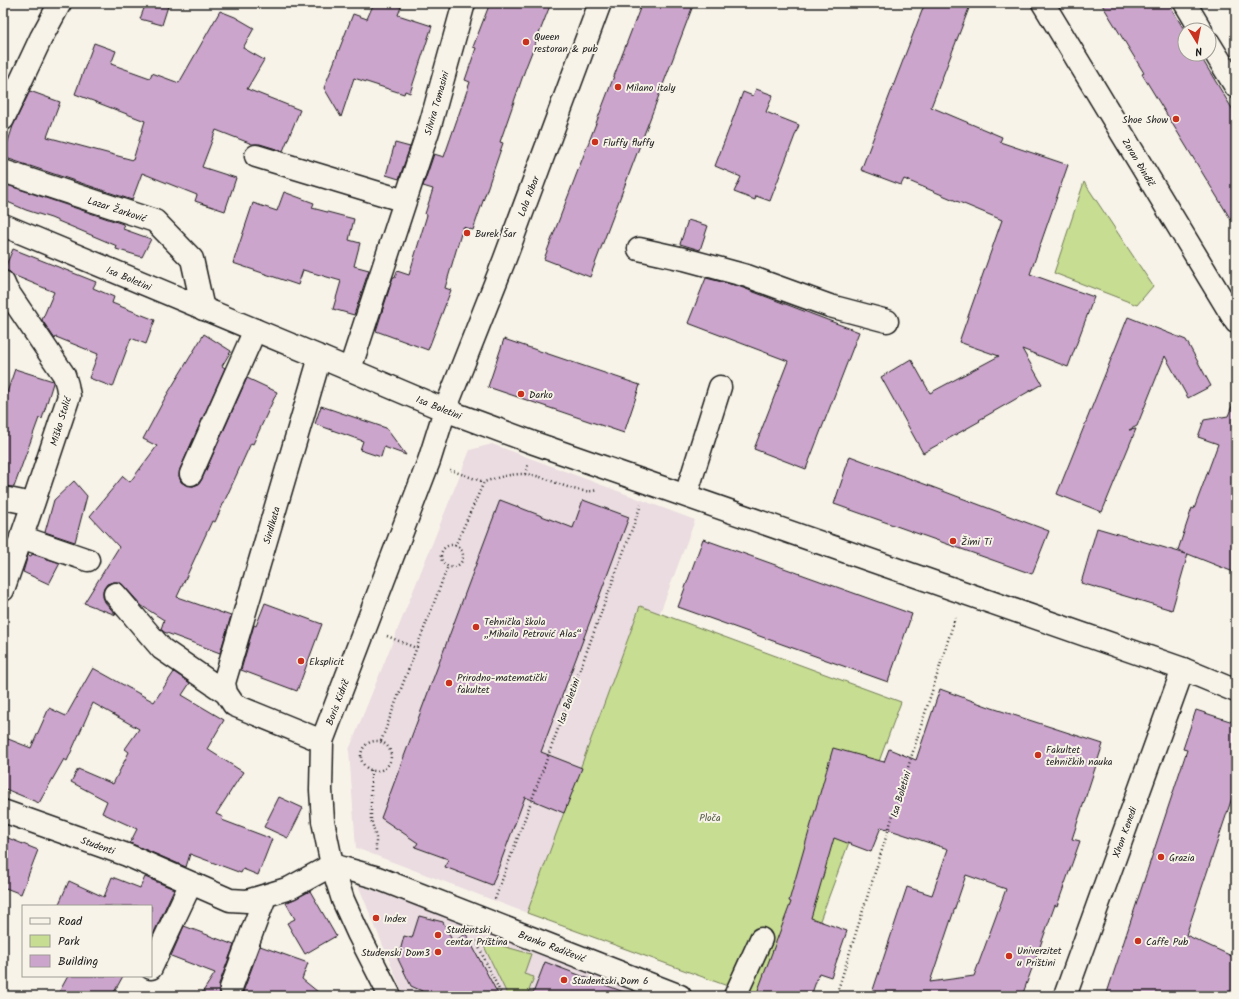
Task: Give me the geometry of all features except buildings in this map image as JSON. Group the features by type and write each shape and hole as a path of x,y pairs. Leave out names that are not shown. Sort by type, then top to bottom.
{"street":[{"path":"3,119 41,38 60,3"},
{"name":"Silvira Tomasini","path":"350,369 431,122 464,3"},
{"name":"Lola Ribar","path":"446,410 504,261 600,3"},
{"name":"Zoran Đinđič","path":"1043,3 1236,322"},
{"path":"1185,3 1196,22"},
{"path":"1217,56 1236,87"},
{"path":"256,156 405,202"},
{"name":"Lazar Žarković","path":"3,171 155,221 192,259 203,309"},
{"name":"Isa Boletini","path":"3,226 446,410 1183,669 1236,691"},
{"path":"639,250 684,259 746,276 830,306 887,321"},
{"name":"Miško Stolić","path":"3,282 6,289 64,375 68,385 69,396 3,590"},
{"path":"191,474 255,330"},
{"name":"Sindikata","path":"226,693 224,683 320,357"},
{"path":"686,495 720,387"},
{"name":"Boris Kidrič","path":"390,996 343,900 332,865 322,821 322,741 429,461 446,410"},
{"path":"3,498 33,504"},
{"path":"21,537 88,560"},
{"path":"115,594 162,649 226,693 234,705 322,741"},
{"name":"Isa Boletini","path":"1183,669 1236,677"},
{"name":"Xhon Kenedi","path":"1065,996 1183,669"},
{"name":"Studenti","path":"3,811 127,855 230,900 248,901 265,897 290,888 332,865"},
{"name":"Branko Radičević","path":"332,865 375,877 680,996"},
{"path":"152,966 191,883"},
{"path":"231,988 265,897"},
{"path":"735,996 761,939"}],"path":[{"path":"429,461 484,482 502,476 519,473 533,475 576,490 595,491 622,473"},
{"path":"455,546 484,482"},
{"name":"Isa Boletini","path":"502,996 475,942 485,920 649,482"},
{"path":"455,546 462,553 462,560 458,565 451,567 442,561 441,555 444,548 455,546"},
{"path":"381,741 448,566"},
{"name":"Isa Boletini","path":"836,996 963,591"},
{"path":"365,628 416,648"},
{"path":"374,740 381,741 388,746 391,760 389,764 381,770 371,770 363,764 361,755 362,749 369,742 374,740"},
{"path":"371,770 371,819 376,838 375,877"}],"shaded area":[{"path":"492,444 695,520 658,618 755,996 527,913 356,848 349,750 470,450"},
{"name":"Studentski centar Priština","path":"358,885 435,912 661,996 404,996"}],"green space":[{"path":"1084,182 1153,286 1137,305 1054,273"},
{"name":"Ploča","path":"640,606 901,702 792,996 755,996 527,913"},
{"path":"481,940 531,954 524,974 534,977 527,996 508,996"}],"place":[{"name":"Queen restoran & pub","path":"526,42"},
{"name":"Milano italy","path":"618,87"},
{"name":"Shoe Show","path":"1176,119"},
{"name":"Fluffy fluffy","path":"595,142"},
{"name":"Burek Šar","path":"467,233"},
{"name":"Darko","path":"521,394"},
{"name":"Žimi Ti","path":"953,541"},
{"name":"Tehnička škola „Mihailo Petrović Alas“","path":"476,627"},
{"name":"Eksplicit","path":"301,661"},
{"name":"Prirodno-matematički fakultet","path":"449,683"},
{"name":"Fakultet tehničkih nauka","path":"1038,755"},
{"name":"Grazia","path":"1161,857"},
{"name":"Index","path":"376,918"},
{"name":"Studentski centar Priština","path":"438,935"},
{"name":"Caffe Pub","path":"1138,941"},
{"name":"Studenski Dom3","path":"438,952"},
{"name":"Univerzitet u Prištini","path":"1009,956"},
{"name":"Studentski Dom 6","path":"564,980"}]}
